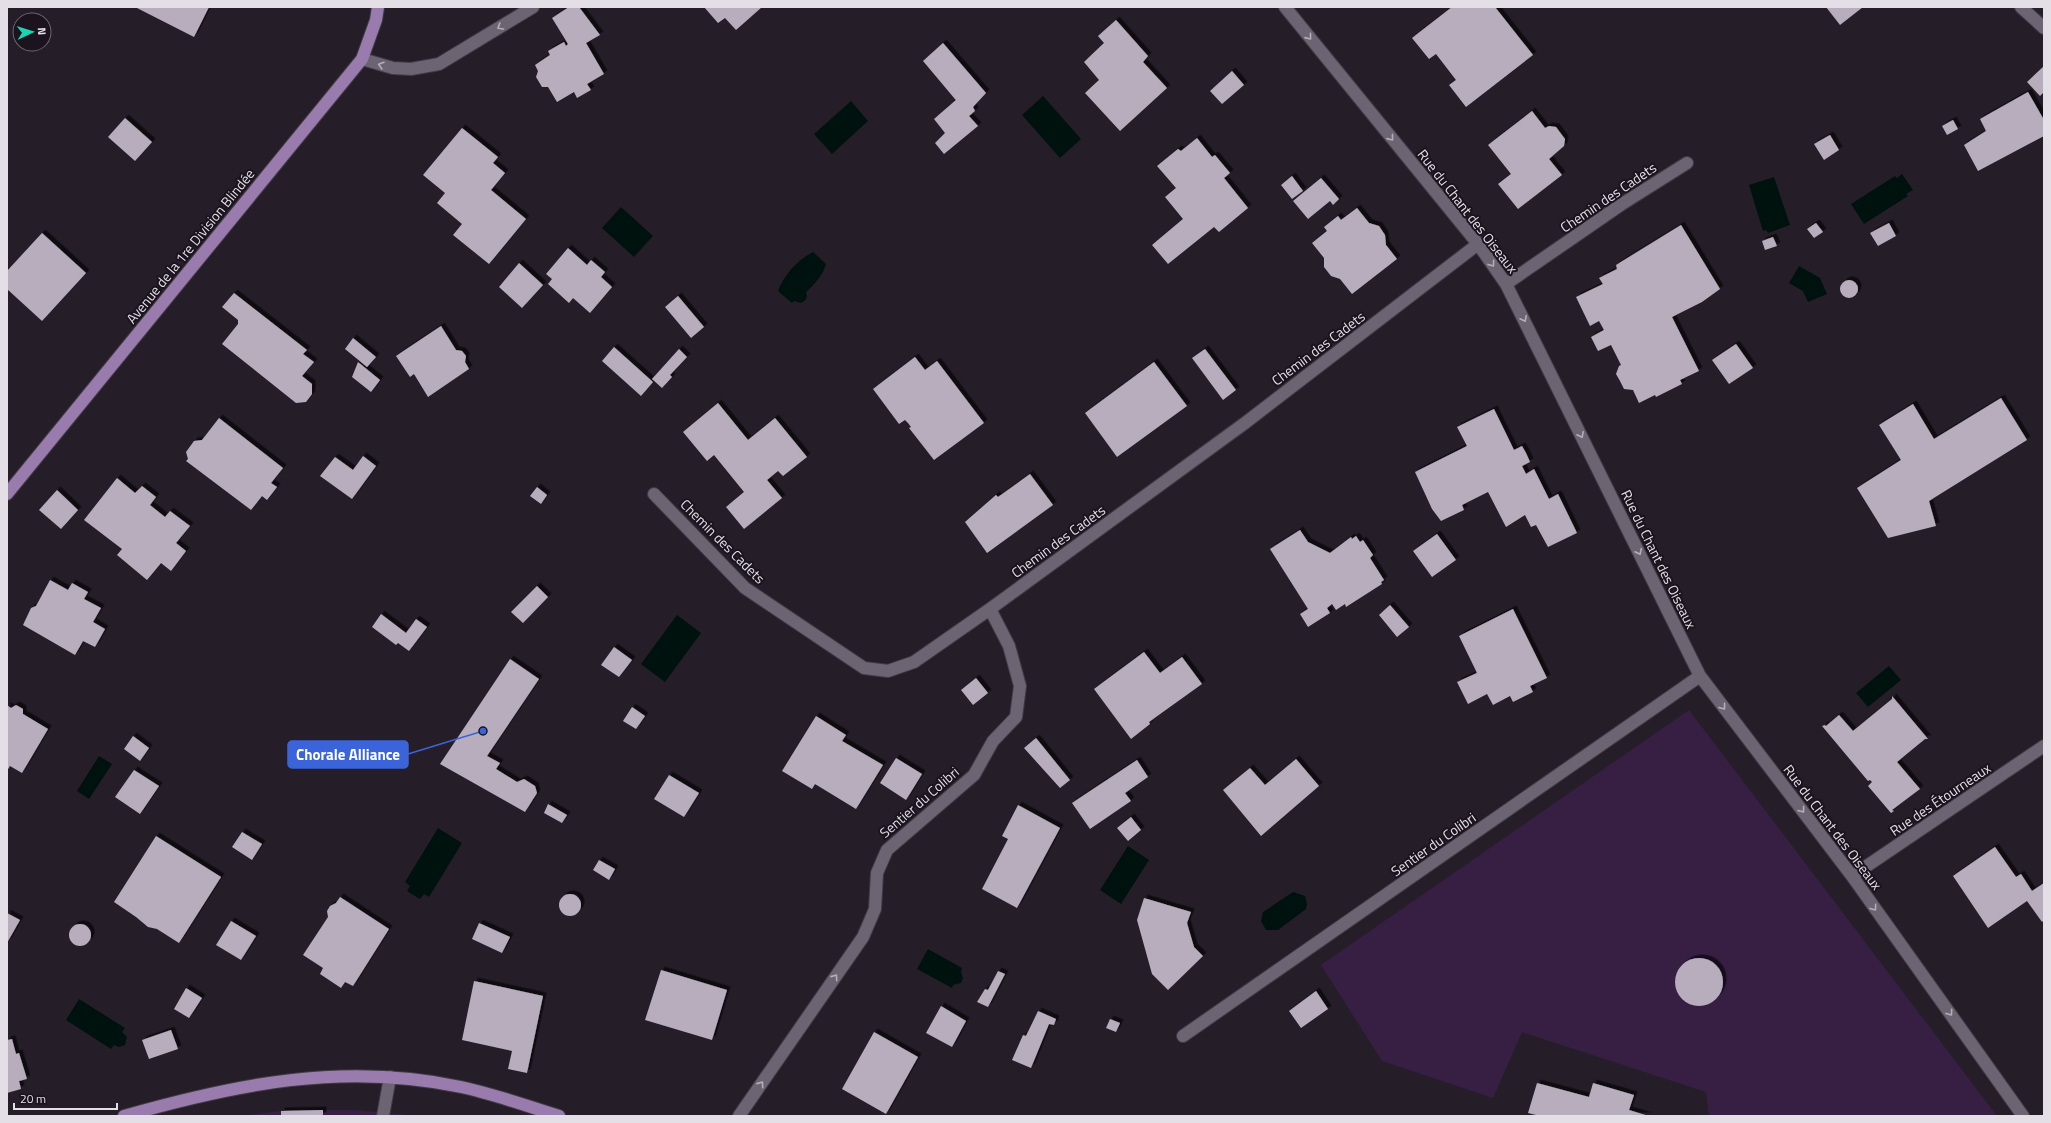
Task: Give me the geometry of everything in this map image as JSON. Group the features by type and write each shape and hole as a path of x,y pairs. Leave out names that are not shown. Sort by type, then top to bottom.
{"main road":[{"name":"Avenue de la 1re Division Blindée","path":"7,494 362,59 376,20 378,7"},
{"path":"124,1116 211,1093 265,1082 343,1075 390,1077 460,1087 559,1116"}],"street":[{"path":"362,59 393,68 410,69 439,64 533,7"},
{"name":"Rue du Chant des Oiseaux","path":"1284,7 1478,244 1506,284 1700,676 1852,876 2023,1116"},
{"path":"2022,7 2044,28"},
{"name":"Chemin des Cadets","path":"1506,284 1622,204 1687,163"},
{"name":"Chemin des Cadets","path":"654,494 745,588 864,668 888,671 914,662 990,609 1245,422 1478,244"},
{"name":"Sentier du Colibri","path":"739,1116 863,937 875,909 877,872 887,850 974,774 993,741 1016,717 1020,686 1009,646 990,609"},
{"name":"Sentier du Colibri","path":"1183,1036 1700,676"},
{"name":"Rue des Étourneaux","path":"1852,876 2044,746"},
{"path":"383,1116 390,1077"}],"shaded area":[{"path":"1043,96 1081,139 1060,158 1022,115"},
{"path":"851,101 868,121 832,154 814,134"},
{"path":"1902,174 1913,190 1906,194 1908,196 1864,224 1851,204 1895,176 1897,178"},
{"path":"1774,177 1790,225 1768,233 1766,230 1763,231 1749,185"},
{"path":"621,207 653,236 634,257 602,228"},
{"path":"813,252 826,264 825,268 818,279 806,292 807,297 805,300 801,303 794,301 792,303 778,291 792,268 807,255"},
{"path":"1799,266 1820,278 1827,294 1808,302 1803,291 1789,283"},
{"path":"677,615 701,633 665,682 641,664"},
{"path":"1889,666 1901,680 1868,707 1856,693"},
{"path":"1689,710 1997,1116 1709,1116 1706,1092 1522,1032 1493,1098 1382,1061 1321,965"},
{"path":"99,756 112,764 89,799 77,791"},
{"path":"438,828 462,843 429,897 424,894 420,899 407,891 410,886 405,882"},
{"path":"1128,846 1149,860 1121,904 1100,890"},
{"path":"1293,892 1305,896 1307,904 1306,909 1278,930 1266,930 1261,921 1263,912"},
{"path":"928,949 962,968 961,972 963,978 961,983 953,985 952,988 917,969"},
{"path":"79,999 125,1028 122,1032 127,1037 125,1045 119,1047 114,1045 111,1049 66,1020"},
{"path":"323,1110 356,1110 418,1116 323,1116"},
{"path":"281,1111 281,1116 240,1116"}],"building":[{"path":"135,7 209,7 194,37"},
{"path":"569,7 579,7 600,35 586,43 604,74 587,84 591,90 577,98 574,92 557,102 548,87 542,87 536,77 538,71 535,65 550,55 548,51 564,42 566,46 568,44 552,18"},
{"path":"704,7 762,7 736,30 725,18 718,23"},
{"path":"1452,7 1495,7 1533,55 1466,107 1449,85 1456,80 1436,54 1429,59 1412,38"},
{"path":"1826,7 1863,7 1840,25"},
{"path":"1116,20 1148,56 1143,62 1167,88 1120,131 1085,93 1099,80 1084,62 1104,43 1098,36"},
{"path":"943,43 986,93 973,107 975,111 969,116 978,126 944,154 935,143 945,133 934,119 956,100 923,61"},
{"path":"2044,66 2044,92 2040,96 2027,82"},
{"path":"1232,71 1244,85 1222,104 1210,91"},
{"path":"2028,92 2044,120 2044,136 1978,171 1964,145 1986,131 1980,119"},
{"path":"1532,111 1545,128 1549,126 1556,127 1565,139 1564,146 1549,159 1562,175 1518,209 1498,184 1511,174 1488,145"},
{"path":"125,118 152,142 135,161 108,137"},
{"path":"1953,120 1958,129 1947,135 1942,126"},
{"path":"462,128 498,157 493,163 505,173 491,190 526,219 489,264 453,235 462,224 437,203 445,193 423,175"},
{"path":"1830,135 1839,150 1824,160 1814,144"},
{"path":"1197,138 1212,157 1215,155 1230,173 1224,178 1248,208 1219,232 1214,227 1168,264 1152,245 1183,219 1165,197 1176,188 1157,166 1178,149 1181,151"},
{"path":"1292,176 1303,191 1292,199 1281,185"},
{"path":"1321,178 1339,199 1333,205 1330,201 1308,219 1293,201"},
{"path":"1357,208 1369,223 1379,226 1385,235 1386,245 1397,259 1352,294 1340,279 1331,276 1324,267 1324,258 1312,243 1327,231 1324,227 1338,216 1341,220"},
{"path":"1816,223 1823,232 1814,238 1807,229"},
{"path":"1889,223 1896,236 1878,246 1870,233"},
{"path":"1681,225 1720,289 1702,302 1672,317 1699,371 1680,380 1682,384 1656,397 1655,395 1639,403 1633,390 1624,389 1616,374 1619,366 1621,365 1611,345 1598,351 1591,337 1604,330 1599,321 1590,326 1576,297 1603,284 1599,278 1617,269 1616,265"},
{"path":"42,233 86,273 42,321 7,289 7,271"},
{"path":"1773,237 1777,246 1765,250 1762,241"},
{"path":"568,248 587,265 591,260 605,272 601,277 612,287 590,313 573,298 569,303 548,284 552,279 546,274"},
{"path":"519,263 543,285 522,308 499,287"},
{"path":"1845,280 1853,280 1858,285 1856,296 1853,298 1845,298 1840,293 1840,285"},
{"path":"234,293 307,350 303,354 314,362 302,376 312,384 312,394 306,402 296,403 222,344 238,324 238,320 222,307"},
{"path":"678,296 704,327 691,338 665,307"},
{"path":"441,326 456,350 462,351 466,356 465,362 469,369 428,397 414,374 410,377 396,356"},
{"path":"353,338 376,357 367,367 345,349"},
{"path":"1736,344 1753,368 1729,384 1712,360"},
{"path":"614,347 653,382 641,396 602,361"},
{"path":"679,349 687,357 670,375 672,377 662,388 652,379"},
{"path":"1205,349 1236,390 1223,400 1192,358"},
{"path":"915,357 925,370 937,361 984,423 934,460 909,428 911,427 908,423 905,420 899,424 873,389"},
{"path":"358,362 380,380 371,392 352,377"},
{"path":"1154,362 1187,406 1117,457 1085,413"},
{"path":"2001,398 2027,440 1929,501 1936,526 1888,538 1857,488 1901,460 1879,425 1913,404 1934,439"},
{"path":"718,403 748,440 775,418 807,457 783,476 778,471 767,480 782,498 744,529 726,507 744,492 714,455 707,461 683,432"},
{"path":"1494,409 1514,450 1522,446 1526,453 1530,462 1522,466 1526,474 1534,469 1549,499 1558,494 1577,533 1548,547 1536,525 1531,527 1525,515 1506,527 1488,492 1462,505 1464,510 1441,521 1432,509 1415,472 1467,446 1457,427"},
{"path":"219,418 283,468 271,483 277,487 267,500 262,496 251,510 186,461 188,459 186,452 194,441 202,440"},
{"path":"363,456 376,466 352,499 320,476 335,457 353,470"},
{"path":"1030,474 1053,505 987,553 965,522 996,495 998,497"},
{"path":"117,478 135,493 142,486 156,497 150,505 165,517 170,511 190,526 176,543 186,551 171,571 161,563 147,580 117,555 122,549 84,520"},
{"path":"537,487 547,495 541,504 530,496"},
{"path":"57,490 78,510 61,529 39,510"},
{"path":"1300,530 1308,542 1330,553 1351,537 1352,539 1356,536 1360,542 1363,540 1373,555 1370,558 1384,580 1381,582 1382,584 1346,607 1345,604 1336,610 1332,604 1327,608 1330,613 1308,627 1300,614 1308,609 1270,549"},
{"path":"1437,534 1456,560 1432,577 1413,551"},
{"path":"50,580 68,590 72,583 88,592 84,599 101,608 93,622 105,629 95,647 83,641 75,655 23,625 31,608 36,606"},
{"path":"537,586 548,597 523,623 511,612"},
{"path":"1390,605 1409,627 1397,637 1379,615"},
{"path":"1513,609 1547,678 1530,686 1533,692 1513,702 1510,696 1493,705 1487,694 1468,704 1457,682 1477,673 1459,636"},
{"path":"381,614 406,633 416,619 427,627 409,651 398,643 396,645 372,627"},
{"path":"614,647 632,660 619,677 601,665"},
{"path":"1144,652 1160,673 1182,657 1202,684 1149,722 1150,724 1131,739 1094,689"},
{"path":"510,659 539,679 487,756 500,763 496,769 517,782 524,779 535,786 537,793 525,812 440,764"},
{"path":"976,678 988,693 973,705 961,690"},
{"path":"1892,696 1928,739 1925,739 1897,762 1920,789 1892,810 1894,811 1891,813 1868,786 1872,782 1870,780 1868,781 1822,726 1826,726 1839,715 1853,731 1892,699"},
{"path":"7,705 11,708 16,705 23,709 23,714 48,729 22,773 10,766 7,771"},
{"path":"632,707 645,716 636,729 623,721"},
{"path":"816,716 846,735 842,741 883,765 856,809 815,784 812,789 782,771"},
{"path":"133,736 149,748 140,761 124,749"},
{"path":"1036,738 1070,780 1060,788 1024,748"},
{"path":"896,758 922,774 906,800 880,783"},
{"path":"1296,759 1319,786 1261,836 1223,790 1250,768 1265,785"},
{"path":"1137,760 1148,777 1125,793 1131,801 1090,829 1072,803"},
{"path":"134,770 159,786 140,814 115,797"},
{"path":"669,775 699,793 684,817 654,799"},
{"path":"548,804 567,815 562,823 544,813"},
{"path":"1018,805 1060,828 1017,908 982,889 1008,839 1002,836"},
{"path":"1131,817 1141,830 1128,841 1117,828"},
{"path":"242,832 262,844 252,860 232,847"},
{"path":"156,836 221,877 179,943 157,929 148,927 114,902"},
{"path":"1995,847 2016,877 2021,874 2032,891 2044,883 2044,920 2042,922 2027,901 1988,928 1953,876"},
{"path":"599,860 615,869 609,880 593,870"},
{"path":"570,894 578,897 581,905 578,913 570,916 562,913 559,905 562,897"},
{"path":"340,897 389,929 353,986 345,982 341,988 320,974 323,968 303,955 328,917 327,911 330,906 336,903"},
{"path":"1144,898 1191,912 1187,923 1194,947 1203,956 1168,990 1152,974 1137,920"},
{"path":"7,913 20,920 7,943"},
{"path":"231,921 256,936 241,960 216,945"},
{"path":"479,923 510,937 502,953 472,939"},
{"path":"80,924 88,927 91,935 88,943 80,946 72,943 69,935 72,927"},
{"path":"1694,958 1704,958 1716,965 1723,977 1723,987 1716,999 1704,1006 1694,1006 1686,1002 1679,995 1675,987 1675,977 1679,969 1686,962"},
{"path":"661,970 727,990 712,1040 645,1020"},
{"path":"998,971 1005,974 988,1007 977,1002 985,989 988,990"},
{"path":"474,981 543,996 527,1073 508,1069 512,1051 462,1040"},
{"path":"186,988 202,998 189,1018 174,1009"},
{"path":"1316,991 1328,1009 1301,1028 1289,1011"},
{"path":"941,1006 966,1021 952,1047 926,1033"},
{"path":"1038,1011 1056,1019 1054,1025 1049,1024 1031,1068 1012,1060 1023,1035 1026,1036"},
{"path":"1110,1019 1120,1023 1116,1032 1106,1028"},
{"path":"171,1030 178,1049 149,1059 142,1040"},
{"path":"874,1032 918,1057 886,1114 842,1089"},
{"path":"12,1039 16,1054 19,1053 27,1079 19,1081 21,1089 7,1093 7,1040"},
{"path":"1537,1083 1589,1097 1593,1083 1634,1095 1629,1110 1649,1116 1540,1116 1528,1113"},
{"path":"323,1110 323,1116 281,1116 281,1111"}],"place":[{"name":"Chorale Alliance","path":"483,731"}]}
